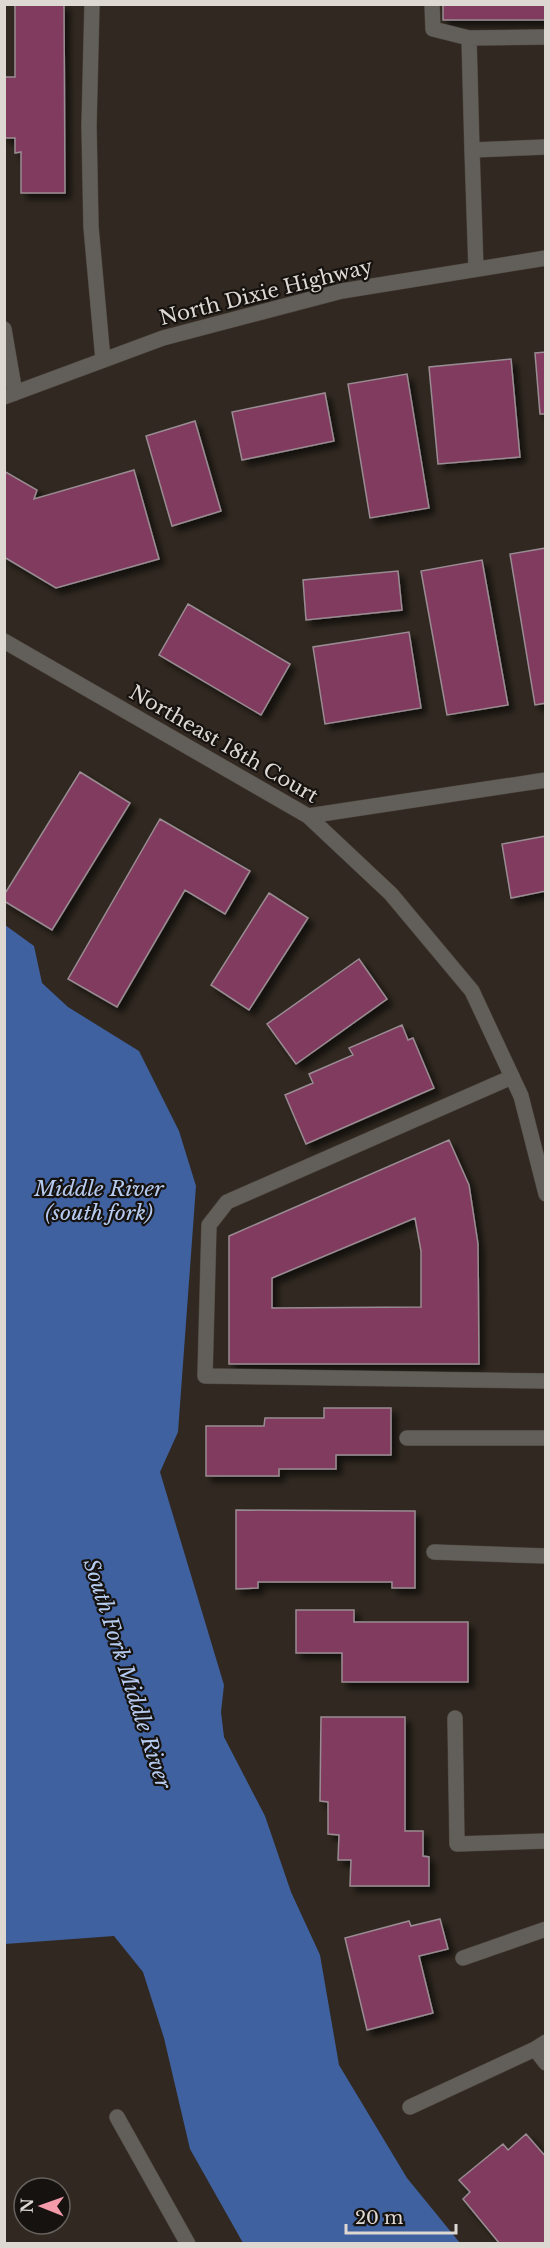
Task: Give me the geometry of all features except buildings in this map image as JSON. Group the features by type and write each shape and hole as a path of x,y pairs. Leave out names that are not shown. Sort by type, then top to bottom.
{"street":[{"path":"92,4 89,126 91,227 103,360"},
{"path":"432,4 433,29 469,38 546,37"},
{"path":"469,38 476,269"},
{"path":"472,150 546,147"},
{"name":"North Dixie Highway","path":"10,395 163,338 342,291 546,258"},
{"path":"4,329 10,395"},
{"name":"Northeast 18th Court","path":"4,641 308,816 391,894 472,991 521,1096 546,1194"},
{"path":"308,816 546,780"},
{"path":"512,1077 227,1202 209,1225 205,1376 546,1381"},
{"path":"407,1438 546,1438"},
{"path":"434,1552 546,1556"},
{"path":"455,1718 457,1844 546,1841"},
{"path":"463,1958 546,1929"},
{"path":"410,2107 540,2046 546,2063"},
{"path":"117,2117 188,2244"}],"water":[{"path":"5,925 34,946 42,983 68,1007 139,1051 179,1131 196,1186 178,1432 160,1472 224,1685 221,1712 224,1737 265,1816 291,1892 320,1955 339,2065 407,2178 460,2243 243,2243 190,2149 164,2038 143,1972 114,1936 5,1944"}],"water label":[{"name":"Middle River (south fork)","path":"99,1201"},
{"name":"South Fork Middle River","path":"127,1674"}]}
